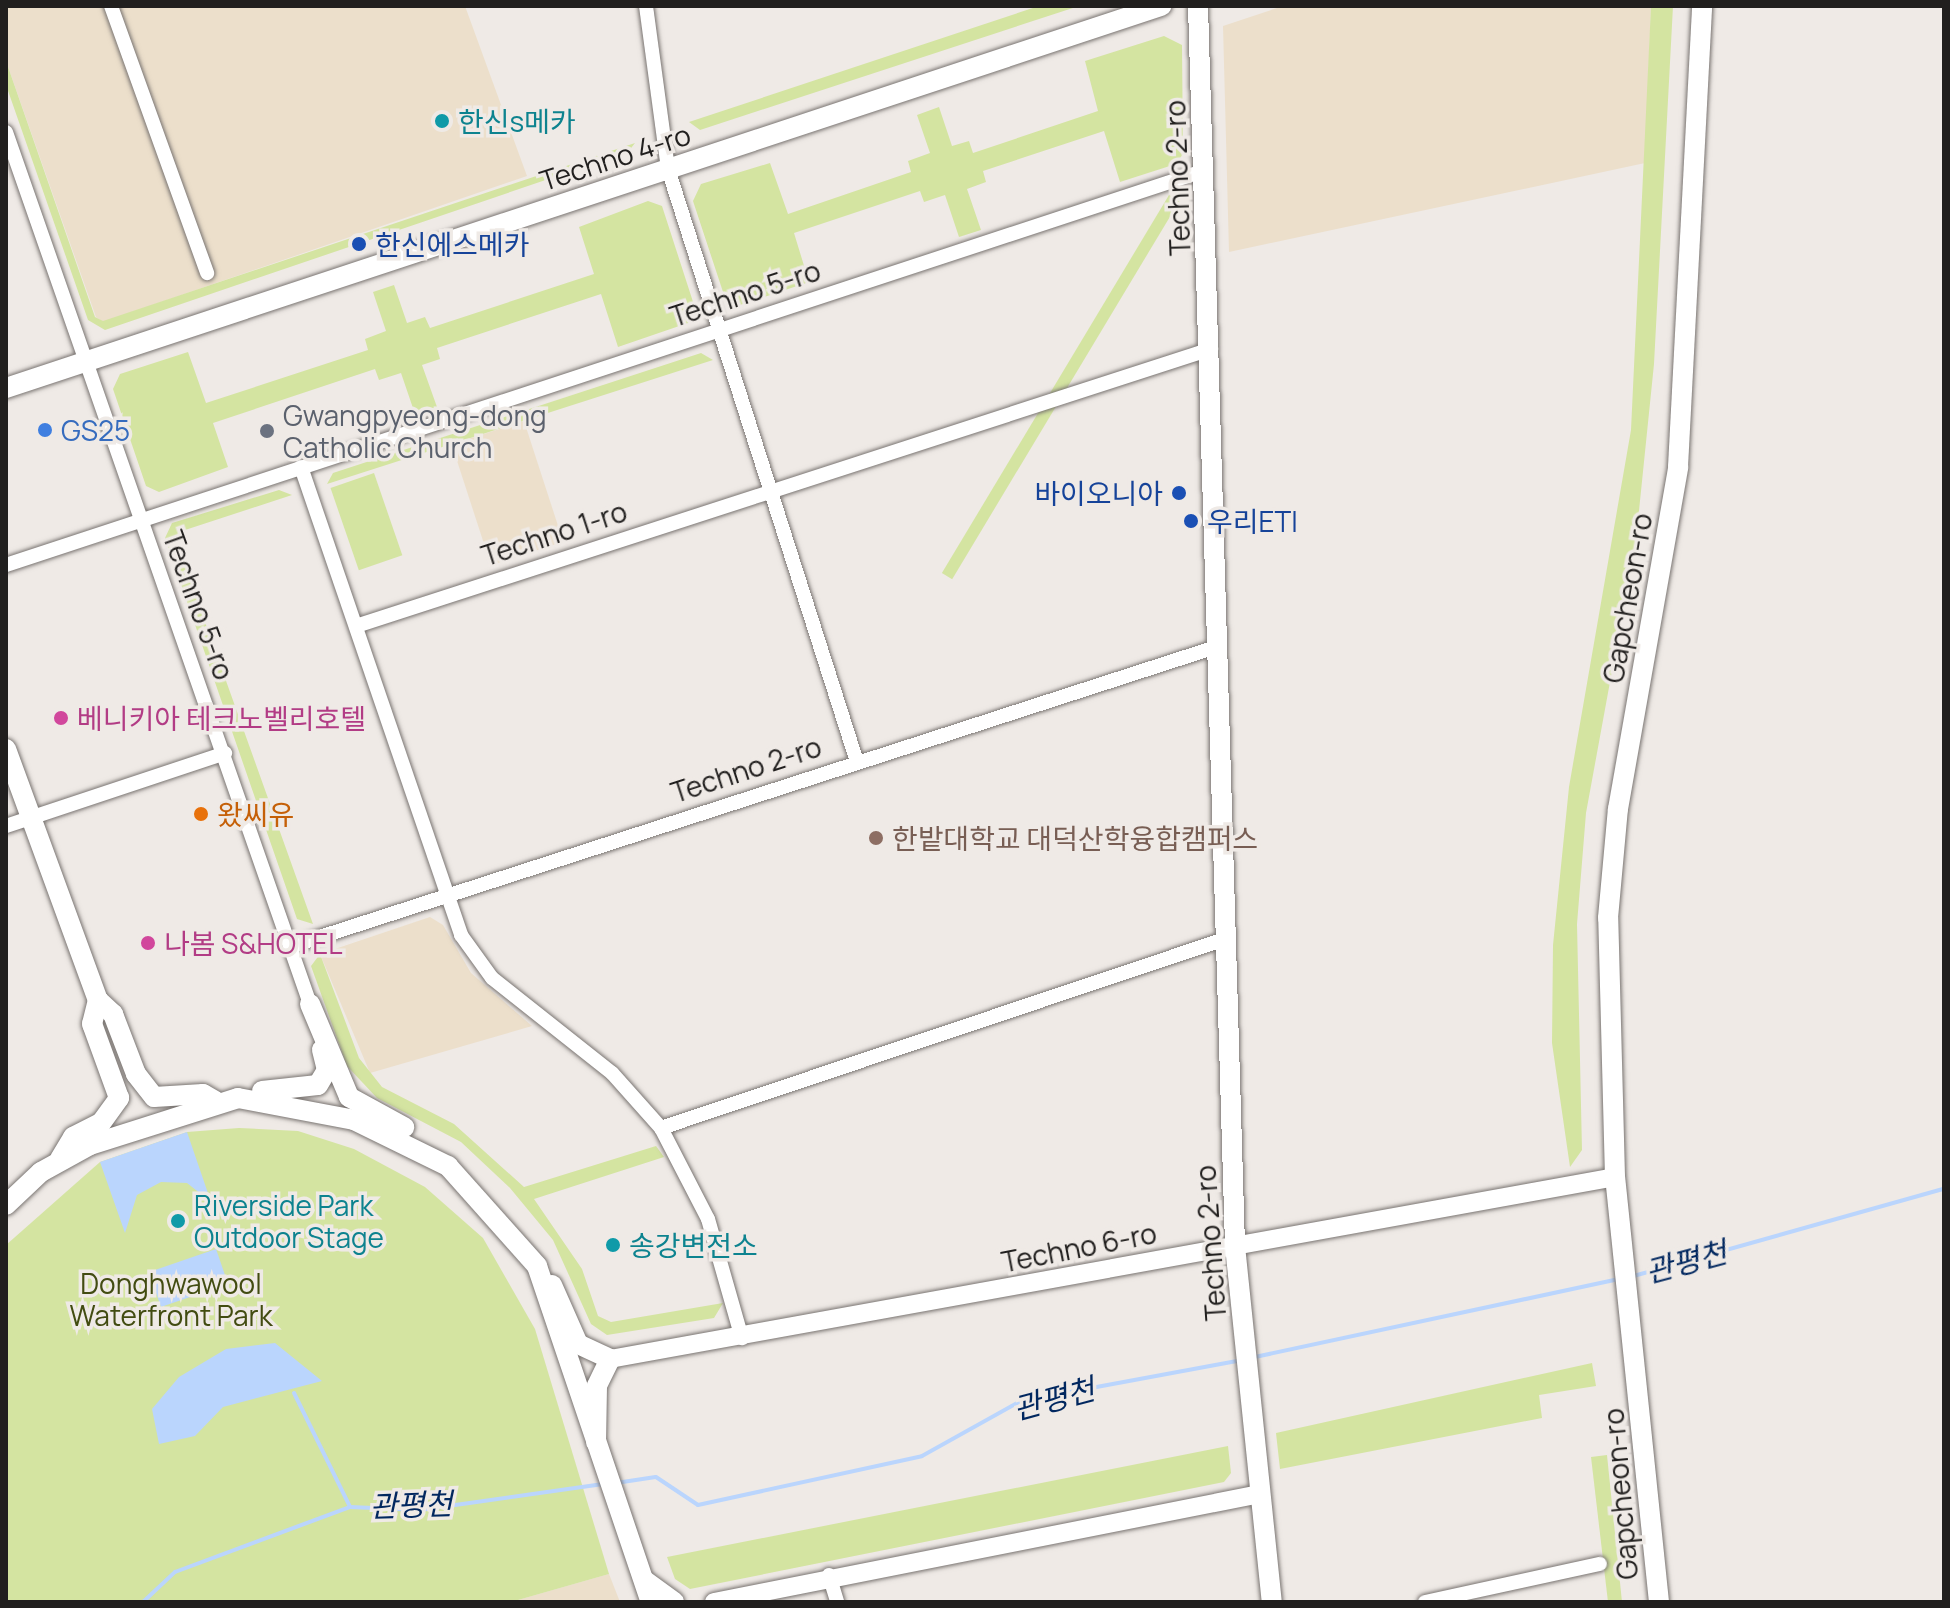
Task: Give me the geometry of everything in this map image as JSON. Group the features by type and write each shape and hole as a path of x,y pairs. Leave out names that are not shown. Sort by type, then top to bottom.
{"main road":[{"name":"Techno 4-ro","path":"6,388 1161,6"},
{"name":"Techno 2-ro","path":"1198,6 1206,170 1235,1246 1272,1602"},
{"name":"Gapcheon-ro","path":"1659,1602 1615,1177 1608,918 1618,809 1678,467 1702,6"},
{"path":"6,749 98,1000 113,1014 136,1074 154,1097 203,1094 215,1101"},
{"path":"60,1159 73,1137 101,1123 119,1098 92,1024 98,1000"},
{"path":"6,1205 41,1172 60,1159 215,1101 300,1091 323,1080 327,1070 310,1004"},
{"path":"310,1004 349,1097 432,1143 448,1166 558,1293 578,1344 610,1359 587,1389"},
{"path":"238,1098 354,1120 448,1166"},
{"path":"6,1184 18,1173 41,1172"},
{"path":"537,1266 587,1389 595,1447 651,1602"},
{"path":"640,1571 674,1602"}],"street":[{"path":"111,6 207,273"},
{"path":"646,6 668,169 715,330 857,762"},
{"path":"6,565 141,519 8,139"},
{"name":"Techno 5-ro","path":"310,1004 141,519 1206,170"},
{"name":"Techno 1-ro","path":"356,626 1211,349"},
{"path":"301,467 461,935 492,978 612,1073 661,1128 708,1219 742,1338"},
{"name":"Techno 2-ro","path":"292,946 1219,646"},
{"path":"6,826 225,753"},
{"path":"661,1128 1225,939"},
{"name":"Techno 6-ro","path":"610,1359 742,1338 1615,1177"},
{"path":"714,1602 829,1575 1260,1494"},
{"path":"1425,1602 1600,1564"},
{"path":"829,1575 837,1602"}],"shaded area":[{"path":"6,6 465,6 527,176 103,322 96,317 6,61"},
{"path":"1283,6 1651,6 1645,163 1229,252 1223,26"},
{"path":"524,421 563,542 491,565 452,444"},
{"path":"430,917 443,925 471,973 532,1026 370,1073 320,954"},
{"path":"609,1574 620,1602 511,1602"}],"green space":[{"path":"1039,6 1079,6 700,130 689,122"},
{"path":"1651,6 1673,6 1654,364 1636,540 1586,813 1577,924 1582,1150 1570,1167 1552,1043 1553,945 1569,787 1631,430"},
{"path":"1164,36 1182,45 1183,154 1176,164 1120,182 1104,131 983,171 986,182 967,189 981,230 959,237 945,195 924,202 920,191 794,233 809,282 740,305 725,298 693,201 701,184 770,163 788,214 911,172 908,161 930,153 917,115 939,107 952,146 969,141 973,153 1098,111 1085,61"},
{"path":"6,61 95,317 103,321 635,143 628,152 105,330 88,320 6,85"},
{"path":"1169,195 1179,201 952,579 942,573"},
{"path":"648,201 662,206 695,308 688,323 618,347 601,294 437,348 440,359 422,365 437,407 415,414 401,373 379,380 375,369 213,423 228,467 159,492 146,486 113,389 120,374 188,352 206,403 368,350 365,339 386,331 373,292 394,285 407,323 425,317 430,328 594,274 579,227"},
{"path":"701,353 713,360 327,484 333,473"},
{"path":"374,473 402,555 359,570 331,488"},
{"path":"279,490 292,495 182,531 176,541 313,924 297,919 165,538 172,523"},
{"path":"320,954 359,1058 382,1087 454,1124 524,1187 656,1146 664,1157 534,1199 582,1269 598,1316 611,1322 723,1303 714,1318 607,1335 591,1324 553,1240 510,1188 461,1142 377,1098 347,1066 311,966"},
{"name":"Donghwawool Waterfront Park","path":"239,1128 298,1131 354,1149 425,1187 483,1238 535,1329 609,1574 511,1602 6,1602 6,1245 100,1162 187,1132"},
{"path":"1592,1363 1596,1386 1539,1395 1542,1418 1280,1469 1276,1433"},
{"path":"1228,1446 1231,1473 1224,1482 690,1589 675,1579 667,1557"},
{"path":"1607,1455 1622,1602 1608,1602 1591,1457"}],"water":[{"path":"187,1132 211,1202 187,1183 161,1182 137,1195 125,1233 100,1162"},
{"path":"216,1249 228,1284 161,1307 149,1272"},
{"path":"275,1343 322,1381 223,1407 195,1436 159,1444 152,1409 179,1377 226,1349"}],"waterway":[{"name":"관평천","path":"1630,1277 1944,1189"},
{"name":"관평천","path":"1255,1357 1618,1279"},
{"name":"관평천","path":"616,1483 656,1477 698,1505 922,1456 1021,1401 1242,1360"},
{"path":"294,1393 350,1507"},
{"name":"관평천","path":"143,1602 175,1572 350,1507 420,1510 603,1484"}],"place":[{"name":"한신s메카","path":"442,121"},
{"name":"한신에스메카","path":"359,244"},
{"name":"GS25","path":"45,430"},
{"name":"Gwangpyeong-dong Catholic Church","path":"267,431"},
{"name":"바이오니아","path":"1179,493"},
{"name":"우리ETI","path":"1191,521"},
{"name":"베니키아 테크노벨리호텔","path":"61,718"},
{"name":"왔씨유","path":"201,814"},
{"name":"한밭대학교 대덕산학융합캠퍼스","path":"876,838"},
{"name":"나봄 S&HOTEL","path":"148,943"},
{"name":"Riverside Park Outdoor Stage","path":"178,1221"},
{"name":"송강변전소","path":"613,1245"}]}
